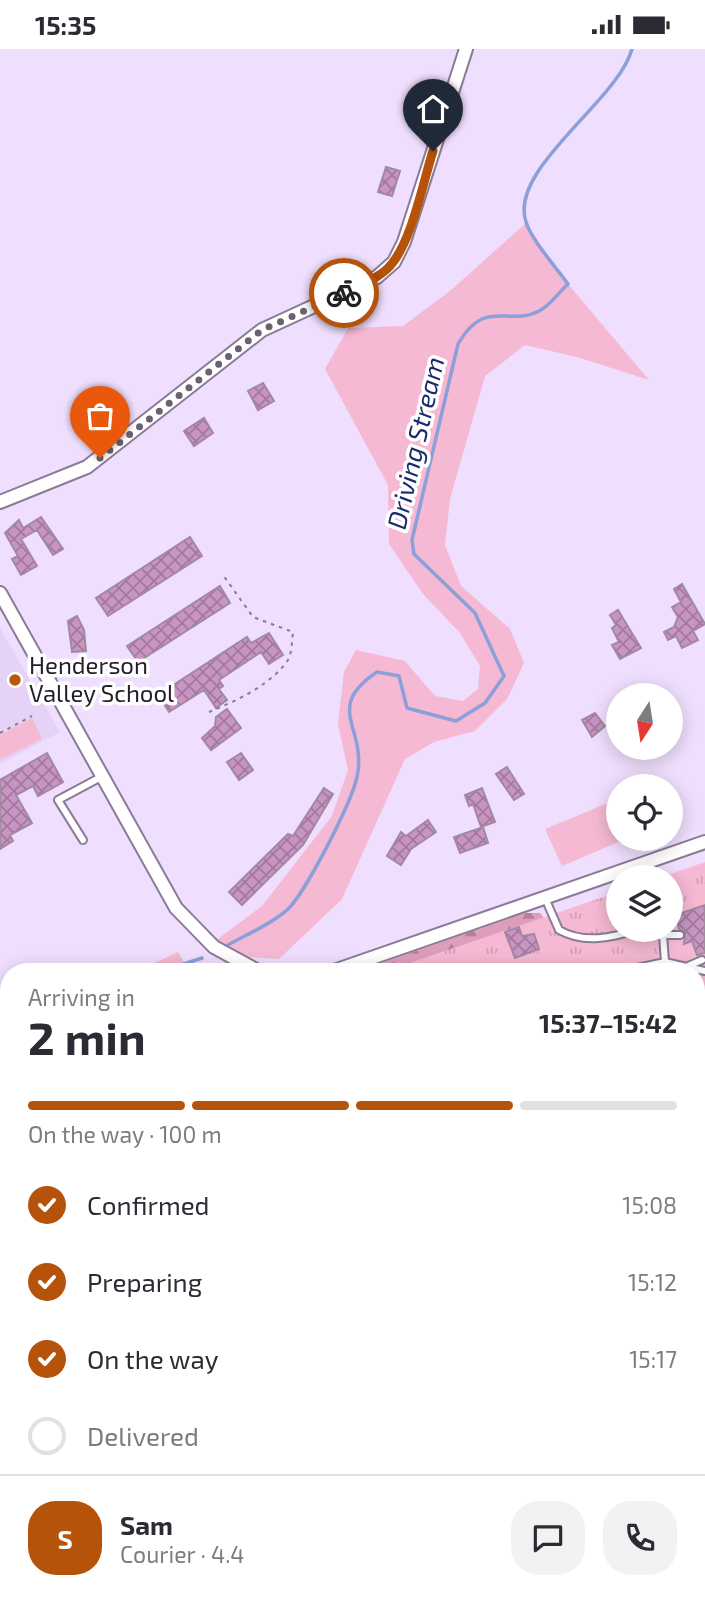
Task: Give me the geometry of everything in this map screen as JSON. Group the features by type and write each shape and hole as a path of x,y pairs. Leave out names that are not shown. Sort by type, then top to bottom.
{"street":[{"path":"0,502 87,467 262,330 365,284 387,269 399,253 408,228 466,49"},
{"path":"0,593 161,886 187,922 221,953 242,963"},
{"path":"357,963 705,842"}],"lane":[{"path":"83,840 58,800 101,777"},
{"path":"545,898 552,920 567,935 589,939 606,936"},
{"path":"664,942 665,962"},
{"path":"695,963 702,960"},
{"path":"660,963 671,963"}],"path":[{"path":"209,712 232,703 269,678 289,658 293,632 253,617 223,575"},
{"path":"0,733 32,716"}],"shaded area":[{"name":"Henderson Valley School","path":"0,628 60,732 0,764"}],"green space":[{"path":"526,223 568,284 649,380 577,357 525,345 485,376 450,499 445,545 461,586 510,629 524,663 507,699 475,731 434,742 405,759 342,899 279,959 249,957 215,941 262,906 332,816 348,770 338,724 344,672 356,650 405,661 435,696 463,701 478,689 480,666 460,633 423,594 389,544 388,485 325,369 348,328 403,326 450,291"},
{"path":"32,718 42,739 0,760 0,735"},
{"path":"606,804 606,847 562,866 545,829"},
{"path":"705,862 705,963 409,963 606,896 606,942 683,942 683,870"},
{"path":"524,913 540,913 544,918 478,963 382,963"},
{"path":"178,952 184,963 154,963"}],"building":[{"path":"386,167 400,171 392,196 378,192"},
{"path":"263,383 274,401 258,410 248,391"},
{"path":"204,418 213,433 194,446 184,431"},
{"path":"41,517 63,549 53,555 37,530 21,539 37,566 21,575 12,559 18,556 5,533 19,520 23,528"},
{"path":"190,537 202,556 108,616 96,598"},
{"path":"682,584 705,624 693,631 698,640 682,648 676,636 668,640 664,632 674,627 678,617 672,607 681,602 674,589"},
{"path":"220,586 230,603 138,662 127,646"},
{"path":"618,610 641,648 620,659 612,645 619,642 612,628 616,625 610,615"},
{"path":"77,616 84,630 86,651 72,652 68,621"},
{"path":"269,633 283,655 269,664 261,652 219,680 223,686 219,689 227,700 216,708 204,690 169,712 158,695 247,637 251,643"},
{"path":"227,709 241,728 211,750 202,738 215,726 216,717"},
{"path":"595,713 605,726 592,737 582,720"},
{"path":"47,753 63,782 38,796 33,786 16,795 32,823 10,835 13,841 0,849 0,780"},
{"path":"241,753 253,770 239,780 227,762"},
{"path":"507,767 524,794 514,800 496,774"},
{"path":"324,788 333,794 303,845 242,905 229,892 288,834 293,836"},
{"path":"482,788 495,822 481,827 473,804 469,806 465,795"},
{"path":"428,820 436,832 411,849 401,865 387,856 401,832 406,836"},
{"path":"483,827 488,843 460,853 454,837"},
{"path":"705,905 705,953 697,955 692,941 684,944 683,913"},
{"path":"519,927 522,936 534,934 539,949 515,958 505,932"}],"waterway":[{"name":"Driving Stream","path":"228,945 288,909 329,843 349,801 358,771 350,707 353,696 362,684 377,672 399,676 407,708 456,721 485,703 504,676 475,613 414,554 412,540 458,344 478,321 487,317 528,315 539,311 568,284 529,229 525,201 533,180 548,158 607,91 623,69 632,49"},
{"name":"Driving Stream","path":"187,963 202,958"}],"way so far":[{"path":"100,458 262,330 344,293"}],"place":[{"name":"Henderson Valley School","path":"15,680"}],"route":[{"path":"344,293 377,277 394,262 433,151"}]}
